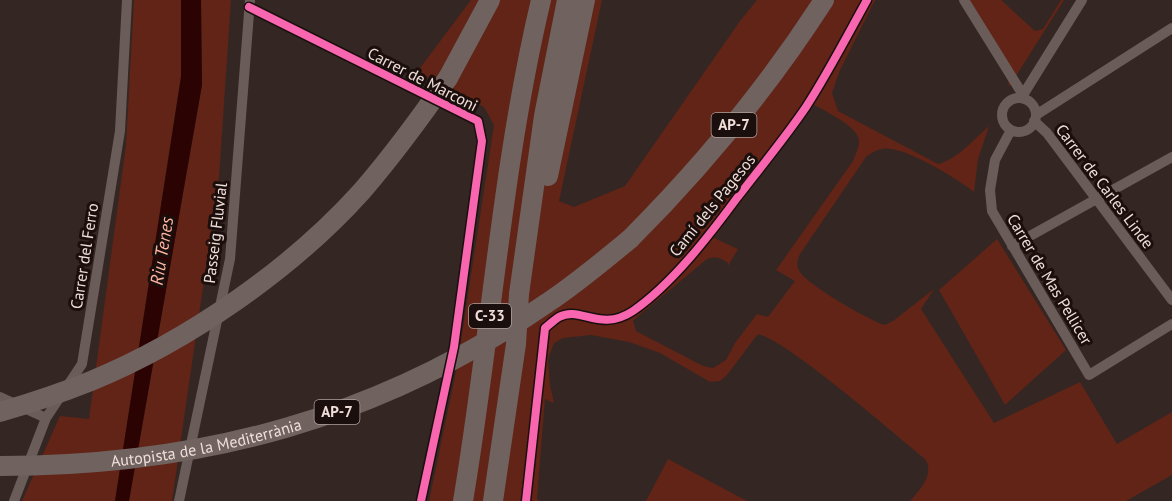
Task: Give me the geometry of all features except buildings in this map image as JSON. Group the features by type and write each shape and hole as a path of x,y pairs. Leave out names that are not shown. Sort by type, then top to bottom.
{"highway":[{"path":"0,412 64,391 120,368 175,338 248,291 306,244 361,192 416,125 448,78 490,0"},
{"name":"C-33","path":"464,501 513,150 541,0"},
{"name":"C-33","path":"493,501 516,344 519,294 544,116 567,0"},
{"path":"516,344 529,298 541,212 557,125 585,0"},
{"name":"Autopista de la Mediterrània","path":"0,467 71,464 156,456 233,442 322,418 396,389 472,350 548,303 630,239 700,165 746,110 824,0"}],"street":[{"name":"Carrer del Ferro","path":"14,501 45,418 82,364 120,131 127,0"},
{"name":"Camí dels Pagesos","path":"526,501 544,328 560,316 575,314 597,320 613,321 630,313 651,298 709,235 805,108 838,55 867,0"},
{"path":"964,0 1024,97 1032,104 1035,118"},
{"path":"1082,0 1024,97 1012,99 1004,107 1002,119 1011,130 1023,131 1031,126 1035,118 1172,28"},
{"name":"Carrer de Marconi","path":"249,3 478,121 482,141 454,347 421,501"},
{"name":"Passeig Fluvial","path":"179,501 230,259 249,3"},
{"name":"Carrer de Carles Linde","path":"1035,118 1172,300"},
{"name":"Carrer de Mas Pellicer","path":"1011,130 995,160 990,190 992,211 1089,375 1172,324"},
{"path":"1012,246 1172,157"},
{"path":"0,397 45,418"},
{"path":"0,467 24,479"}],"shaded area":[{"path":"134,0 181,0 181,76 115,501 22,501 60,416 89,419 126,145"},
{"path":"201,0 231,0 219,177 172,501 129,501 202,85"},
{"path":"471,0 602,0 559,201 574,207 625,186 757,0 875,0 840,70 832,93 838,111 938,164 959,153 989,126 978,159 974,192 946,173 910,155 887,149 875,151 866,157 800,254 797,263 800,272 840,302 885,325 934,289 921,309 994,423 1080,382 1117,444 1172,412 1172,475 1126,501 910,501 925,482 928,465 925,459 812,367 768,338 757,335 727,375 720,381 710,382 660,353 629,342 591,335 563,338 554,343 548,359 554,403 545,399 537,499 540,501 429,501 457,367 494,125 484,107 417,72","holes":["814,105 851,128 858,137 859,146 853,161 776,270 795,281 768,317 757,314 735,343 726,360 713,368 703,366 636,331 633,321 707,259 721,259 728,263 728,266 738,249 714,238"]},
{"path":"960,0 1001,0 1035,31 1043,29 1061,0 1064,0 1009,87 1008,79"},
{"path":"997,239 1066,350 1005,405 939,290"},
{"path":"668,459 747,501 646,501"}],"water":[{"name":"Riu Tenes","path":"181,0 201,0 202,85 129,501 115,501 181,77"}],"cycle path":[{"path":"526,501 545,328 567,314 610,320 621,317 648,300 676,273 714,228 798,119 867,0"},
{"path":"249,7 478,121 482,141 454,347 421,501"}]}
